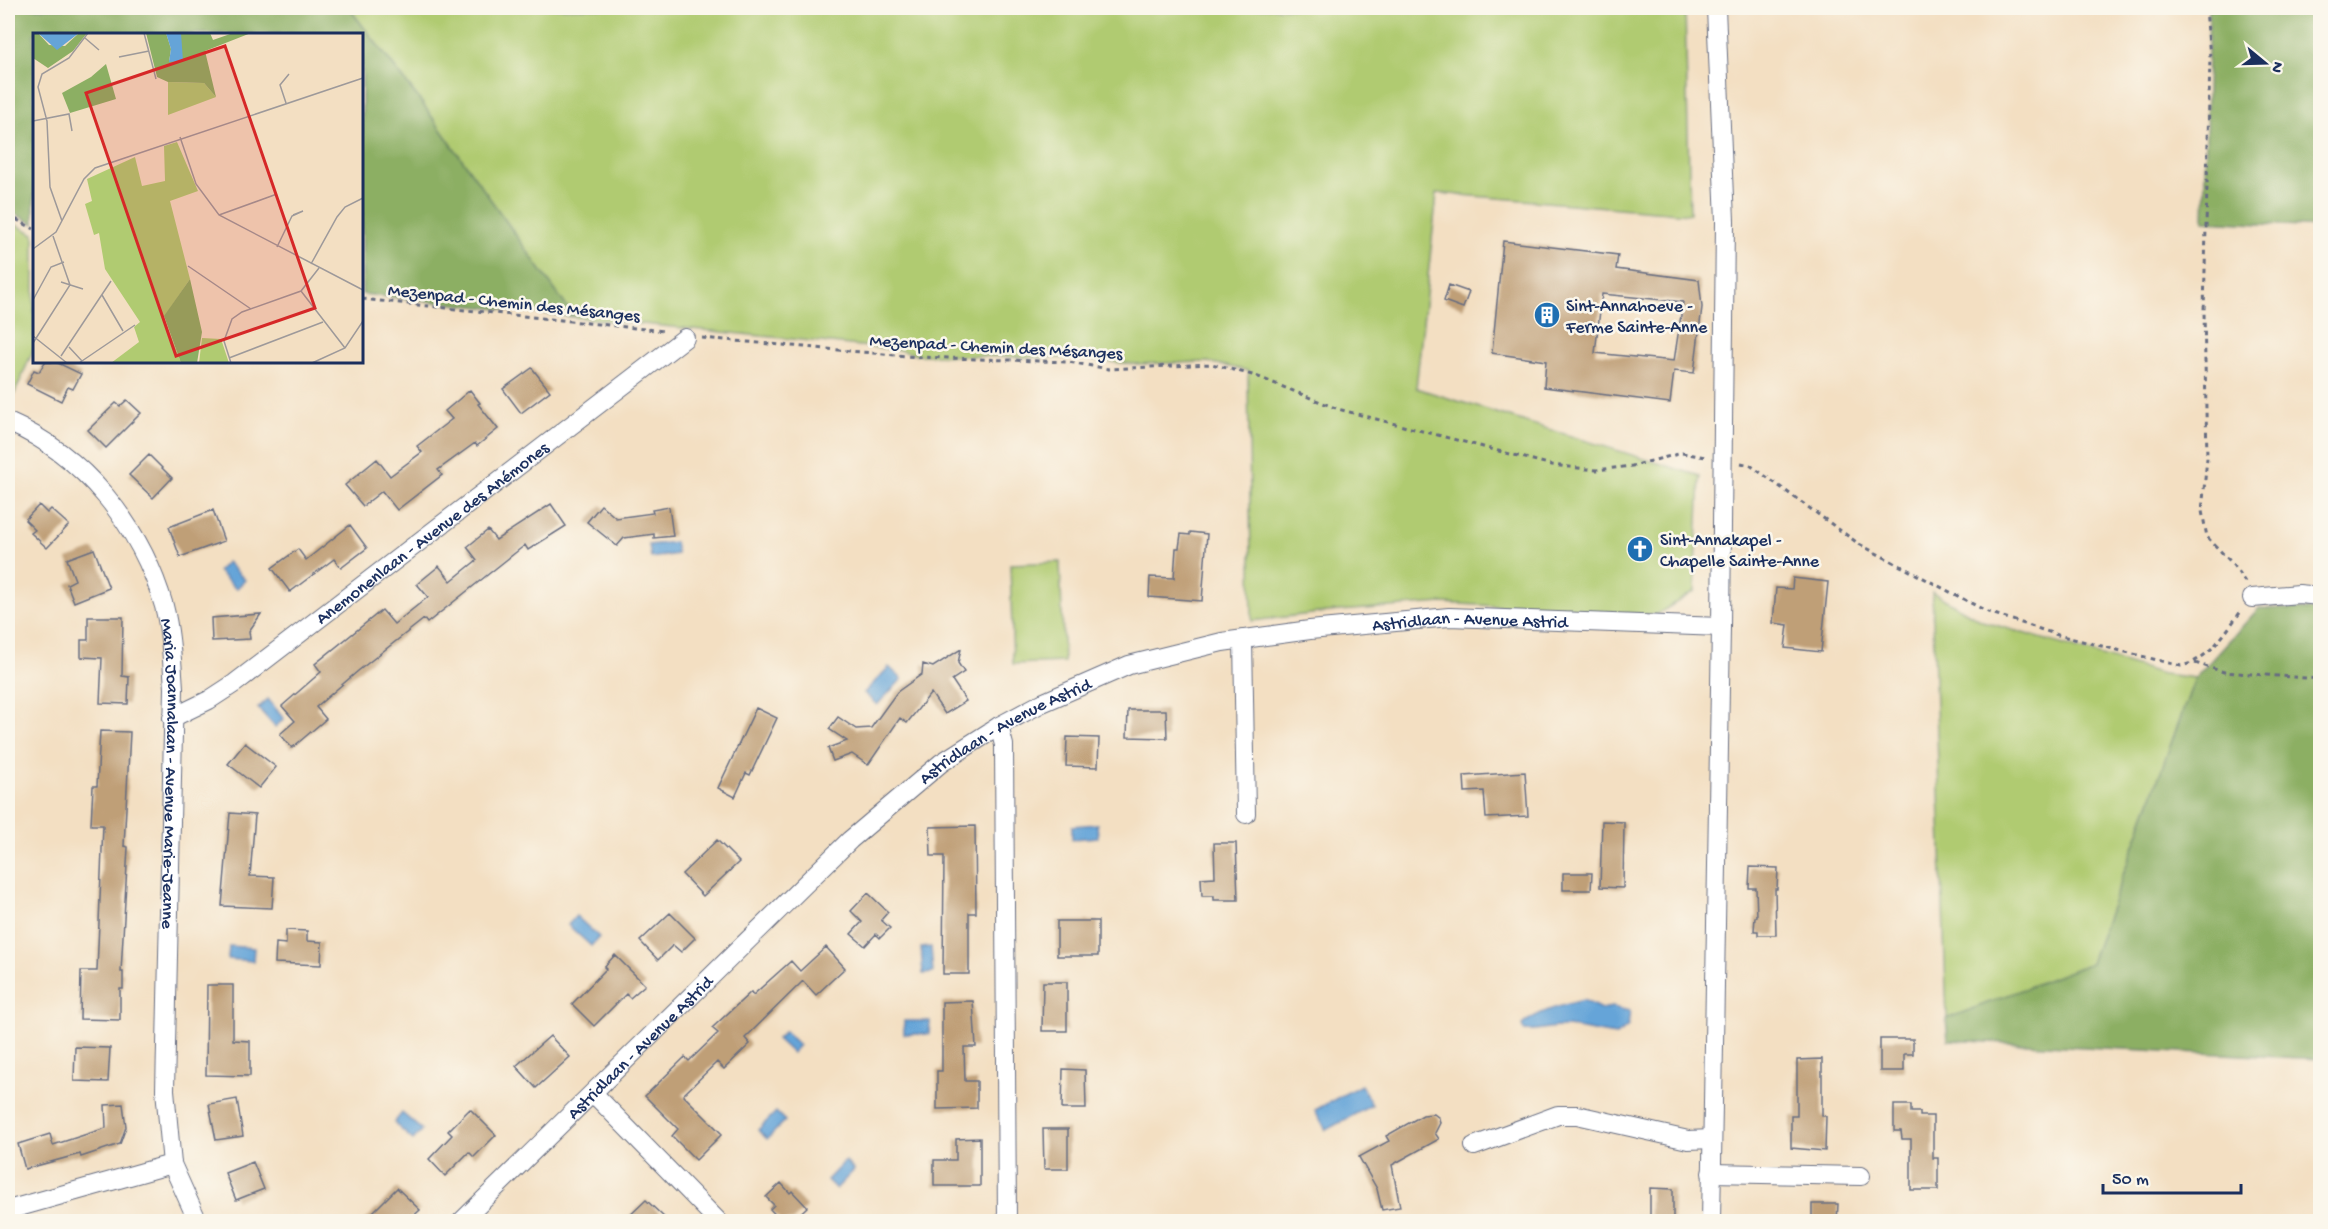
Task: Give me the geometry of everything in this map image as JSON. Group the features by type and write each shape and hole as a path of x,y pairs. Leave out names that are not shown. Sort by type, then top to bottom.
{"street":[{"path":"1711,1221 1725,221 1716,8"},
{"name":"Anemonenlaan - Avenue des Anémones","path":"172,718 209,700 236,683 685,338"},
{"name":"Maria Joannalaan - Avenue Marie-Jeanne","path":"8,422 25,429 52,446 77,466 108,498 138,544 164,606 171,643 174,688 165,1063 167,1125 172,1164 198,1221"},
{"path":"2252,598 2299,594 2320,596"},
{"name":"Astridlaan - Avenue Astrid","path":"461,1221 850,840 941,763 999,726 1042,703 1129,665 1222,642 1310,630 1449,617 1721,627"},
{"path":"1243,639 1246,814"},
{"path":"999,726 1004,746 1007,1221"},
{"path":"593,1093 719,1221"},
{"path":"1474,1146 1558,1115 1577,1115 1688,1140 1712,1140"},
{"path":"8,1210 172,1164"},
{"path":"1711,1173 1861,1176"}],"path":[{"path":"2195,663 2211,650 2252,598 2248,585 2207,537 2202,511 2207,458 2204,300 2210,57 2206,8"},
{"path":"8,215 33,228"},
{"name":"Mezenpad - Chemin des Mésanges","path":"363,299 675,332 685,338 709,338 918,357 1068,362 1109,369 1212,364 1256,376 1348,412 1552,465 1605,469 1632,466 1682,453 1723,459 1750,465 1859,544 1988,612 2058,635 2181,666 2195,663 2224,672 2320,679"}],"green space":[{"path":"8,8 349,8 422,103 574,317 363,294 363,33 33,33 33,223 8,210"},
{"path":"349,8 1685,8 1690,214 1437,193 1416,388 1700,476 1695,591 1656,615 1442,603 1327,612 1252,621 1249,371 1208,362 1133,364 1070,358 918,355 899,350 574,317 422,103"},
{"path":"2209,8 2320,8 2320,227 2204,221"},
{"path":"8,221 33,234 33,350 11,402 8,400"},
{"path":"1060,562 1064,662 1013,664 1010,564"},
{"path":"1932,592 1982,621 2163,674 2195,678 2091,963 1947,1019"},
{"path":"2259,608 2320,610 2320,1059 1948,1040 1946,1019 2091,963 2195,678"}],"water":[{"path":"675,542 677,554 651,558 649,545"},
{"path":"227,562 245,580 236,589 218,571"},
{"path":"889,667 902,679 877,705 864,693"},
{"path":"268,699 284,719 275,727 258,708"},
{"path":"1097,824 1098,837 1072,839 1072,826"},
{"path":"576,916 599,937 591,946 568,925"},
{"path":"229,946 254,948 253,961 228,959"},
{"path":"931,947 933,973 923,974 921,948"},
{"path":"1583,1000 1601,1009 1612,1007 1630,1011 1628,1026 1616,1035 1569,1027 1524,1030 1522,1025 1535,1016"},
{"path":"904,1021 930,1021 929,1034 904,1034"},
{"path":"785,1031 799,1045 792,1053 777,1039"},
{"path":"1361,1085 1372,1105 1326,1130 1315,1110"},
{"path":"776,1112 785,1121 767,1139 758,1130"},
{"path":"402,1113 422,1130 413,1140 394,1123"},
{"path":"845,1161 854,1170 836,1189 827,1180"}],"building":[{"name":"Sint-Annahoeve - Ferme Sainte-Anne","path":"1503,241 1618,255 1616,269 1699,280 1702,307 1694,373 1674,371 1670,403 1544,387 1546,361 1492,353","holes":["1602,294 1683,302 1674,361 1595,353"]},
{"path":"1449,285 1469,292 1463,308 1444,301"},
{"path":"44,363 58,363 81,374 73,389 68,387 61,401 27,384 34,370 39,372"},
{"path":"532,368 550,391 521,413 503,389"},
{"path":"470,390 498,429 477,446 475,443 438,470 442,475 397,510 382,491 363,506 345,485 377,459 390,476 422,452 417,446 452,419 445,411"},
{"path":"127,400 141,413 106,448 88,430 116,403 120,406"},
{"path":"149,455 172,478 153,498 129,475"},
{"path":"551,504 566,526 528,550 525,545 427,623 424,619 358,671 316,707 326,719 292,748 280,734 295,721 282,706 321,672 315,664 382,610 394,624 428,597 417,584 439,566 451,581 477,560 467,547 488,530 496,540"},
{"path":"39,505 47,513 51,509 69,525 47,548 31,533 35,530 25,520"},
{"path":"601,505 616,518 653,513 652,510 669,507 673,536 654,538 654,534 624,538 617,546 587,522"},
{"path":"213,510 224,541 180,557 169,527"},
{"path":"350,525 367,548 341,568 334,559 290,592 272,568 298,549 306,560"},
{"path":"1190,532 1207,534 1202,601 1149,597 1150,577 1174,578 1176,548 1179,548 1181,534 1190,535"},
{"path":"94,549 109,588 74,602 67,584 75,580 67,559"},
{"path":"1793,578 1828,582 1821,652 1785,648 1788,625 1773,623 1776,588 1792,589"},
{"path":"261,614 249,631 250,639 212,641 211,618"},
{"path":"88,617 123,617 122,676 129,677 128,704 100,703 102,658 81,657 81,640 88,640"},
{"path":"961,649 958,663 964,672 952,680 966,701 945,714 931,693 907,723 900,718 868,765 852,754 833,761 828,748 847,741 829,729 838,717 856,729 871,728 897,692 922,674 923,664 933,667"},
{"path":"756,708 777,718 750,775 746,773 735,797 718,788"},
{"path":"1128,710 1166,710 1167,738 1127,737"},
{"path":"100,731 130,732 124,846 128,847 120,1020 80,1019 81,971 97,971 103,825 91,825 93,786 97,786"},
{"path":"1067,737 1099,738 1098,767 1066,766"},
{"path":"245,743 276,767 259,788 228,764"},
{"path":"1525,772 1528,816 1486,818 1484,791 1465,792 1464,776"},
{"path":"230,813 255,815 250,876 274,877 272,908 222,906"},
{"path":"1602,821 1624,822 1623,888 1600,887"},
{"path":"975,826 976,913 969,913 969,974 943,974 944,856 931,856 930,827"},
{"path":"717,840 739,862 703,896 682,874"},
{"path":"1214,843 1236,843 1238,900 1214,900 1214,896 1202,896 1201,878 1215,877"},
{"path":"1750,867 1778,868 1777,889 1775,889 1776,935 1758,935 1758,931 1754,931 1755,917 1757,917 1756,888 1749,888"},
{"path":"1563,873 1592,873 1591,890 1563,890"},
{"path":"868,893 888,912 881,920 890,928 880,938 876,934 865,946 851,934 862,922 851,911"},
{"path":"670,913 695,938 681,952 673,945 658,960 640,941"},
{"path":"1057,921 1098,921 1098,956 1057,956"},
{"path":"286,930 307,931 307,941 322,942 321,965 275,963 276,943 286,944"},
{"path":"826,947 845,968 816,995 803,981 745,1038 750,1044 724,1069 717,1062 683,1095 722,1134 696,1160 672,1136 678,1129 645,1096 685,1057 689,1061 718,1033 712,1028 751,992 753,995 791,961 800,971"},
{"path":"615,955 645,985 630,998 626,994 594,1026 572,1004 606,969 604,967"},
{"path":"1043,982 1067,982 1067,1031 1042,1031"},
{"path":"207,985 233,985 233,1040 250,1041 250,1076 206,1075"},
{"path":"973,1001 976,1047 964,1047 965,1081 977,1081 977,1108 937,1109 937,1071 942,1071 942,1002"},
{"path":"550,1036 570,1057 536,1088 516,1066"},
{"path":"1880,1039 1913,1039 1913,1054 1904,1054 1904,1071 1880,1071"},
{"path":"75,1047 110,1048 108,1082 74,1081"},
{"path":"1822,1059 1822,1116 1826,1116 1825,1151 1791,1148 1791,1116 1797,1116 1797,1060"},
{"path":"1063,1069 1085,1070 1086,1109 1062,1109"},
{"path":"237,1099 243,1136 216,1140 209,1104"},
{"path":"123,1104 126,1127 120,1144 81,1157 80,1154 25,1169 18,1144 50,1134 53,1145 106,1128 105,1105"},
{"path":"1894,1105 1911,1105 1911,1112 1920,1112 1920,1116 1933,1116 1933,1158 1938,1158 1938,1190 1911,1190 1911,1139 1902,1139 1901,1131 1894,1131"},
{"path":"470,1109 496,1135 474,1157 469,1152 445,1176 429,1159 452,1135 448,1131"},
{"path":"1434,1114 1439,1118 1440,1123 1435,1133 1439,1139 1392,1165 1400,1207 1382,1210 1377,1189 1359,1157 1389,1141 1386,1136 1423,1115"},
{"path":"1043,1129 1068,1129 1068,1169 1044,1169"},
{"path":"980,1138 980,1186 934,1186 934,1160 956,1160 956,1139"},
{"path":"253,1162 264,1189 236,1200 225,1173"},
{"path":"781,1183 807,1207 792,1221 781,1221 770,1209 774,1205 766,1197"},
{"path":"397,1188 420,1210 408,1221 364,1221"},
{"path":"1650,1188 1673,1189 1673,1221 1650,1221"},
{"path":"646,1200 668,1221 624,1221"},
{"path":"1812,1204 1838,1204 1837,1221 1812,1221"}],"place":[{"name":"Sint-Annahoeve - Ferme Sainte-Anne","path":"1547,315"},
{"name":"Sint-Annakapel - Chapelle Sainte-Anne","path":"1640,549"}]}
